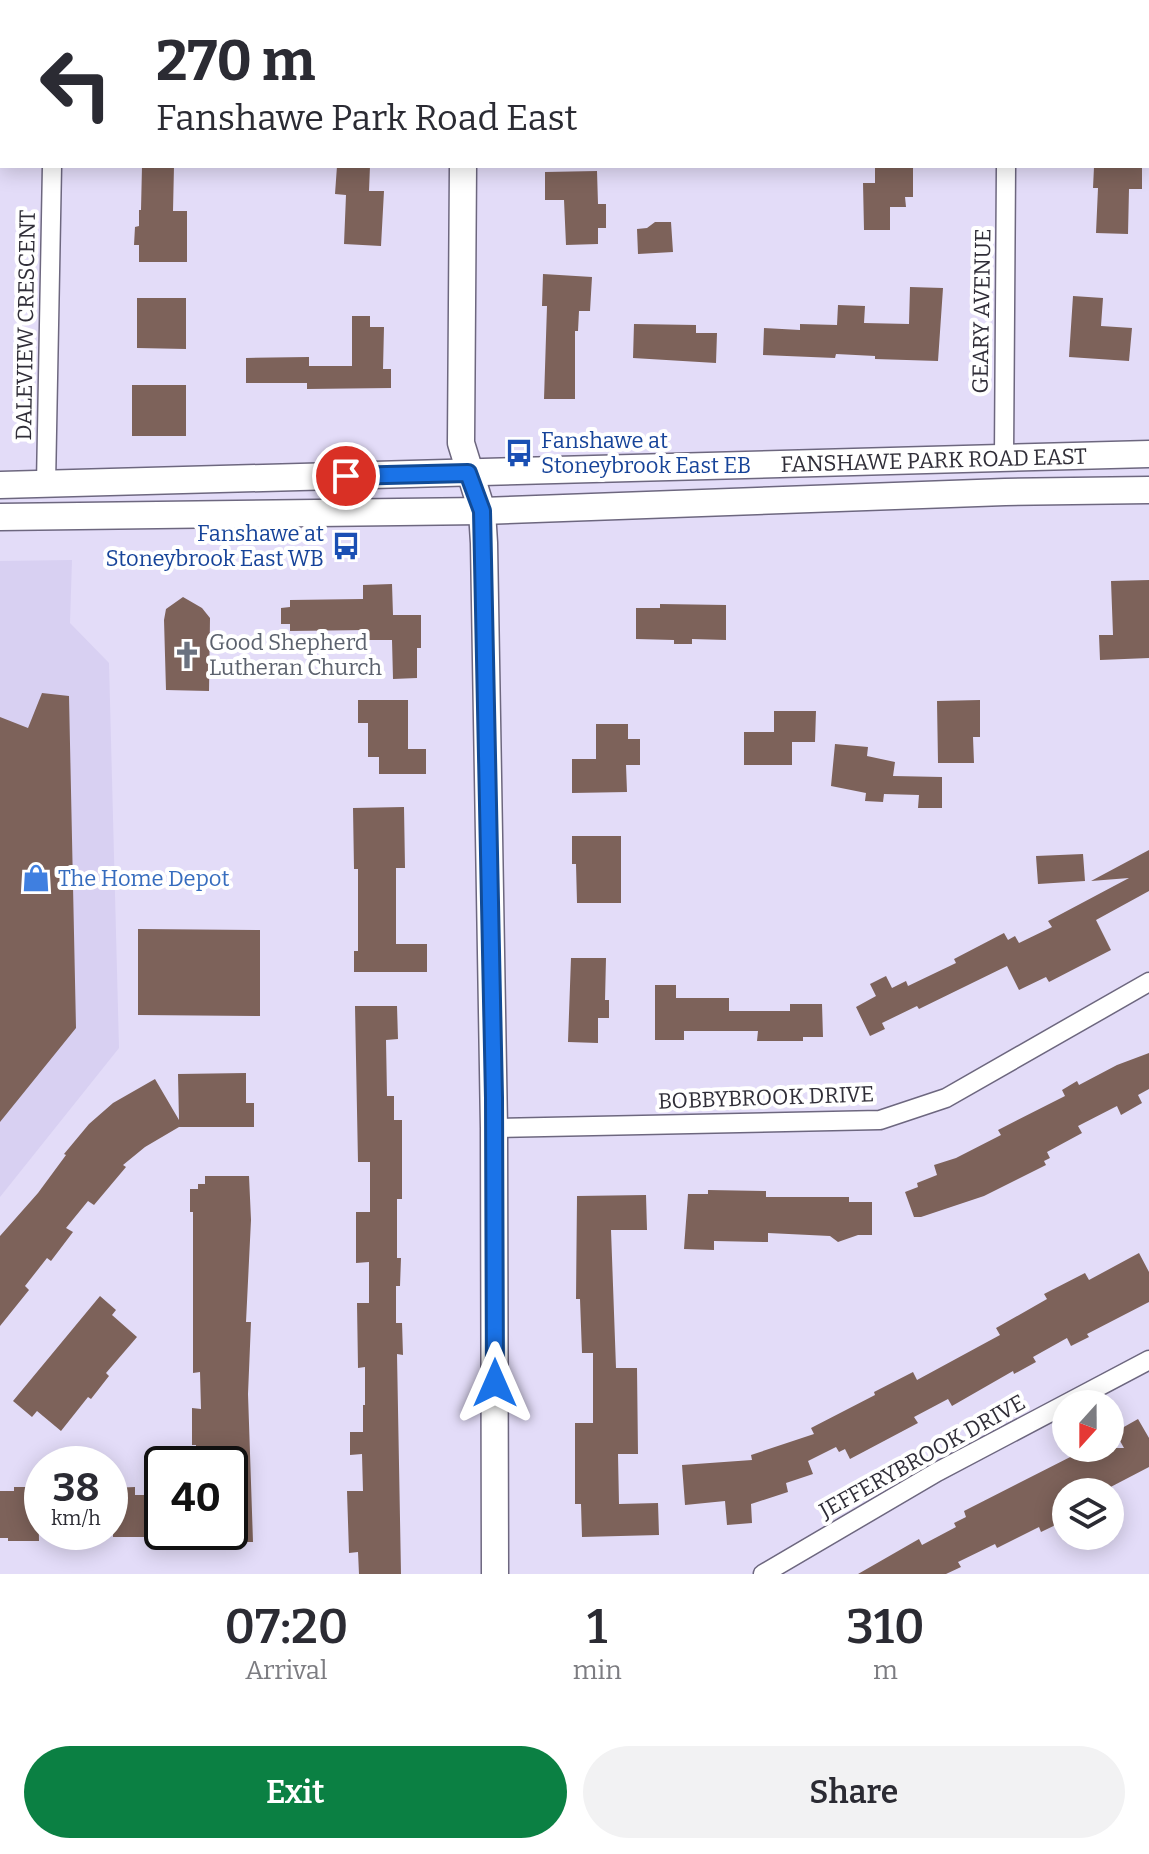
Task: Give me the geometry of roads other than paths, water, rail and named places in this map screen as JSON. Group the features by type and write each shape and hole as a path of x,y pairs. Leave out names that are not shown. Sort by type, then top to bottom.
{"main road":[{"path":"463,168 461,443 482,511 494,1128 495,1574"},
{"name":"FANSHAWE PARK ROAD EAST","path":"0,485 1149,454"},
{"name":"FANSHAWE PARK ROAD EAST","path":"0,517 482,511 974,493 1149,490"}],"street":[{"name":"DALEVIEW CRESCENT","path":"46,484 52,168"},
{"name":"GEARY AVENUE","path":"1004,457 1006,168"},
{"name":"BOBBYBROOK DRIVE","path":"494,1128 880,1120 946,1098 1149,982"},
{"name":"JEFFERYBROOK DRIVE","path":"763,1574 937,1472 1149,1360"}],"place":[{"name":"Fanshawe at Stoneybrook East EB","path":"519,453"},
{"name":"Fanshawe at Stoneybrook East WB","path":"346,546"},
{"name":"Good Shepherd Lutheran Church","path":"187,655"},
{"name":"The Home Depot","path":"36,878"}]}
